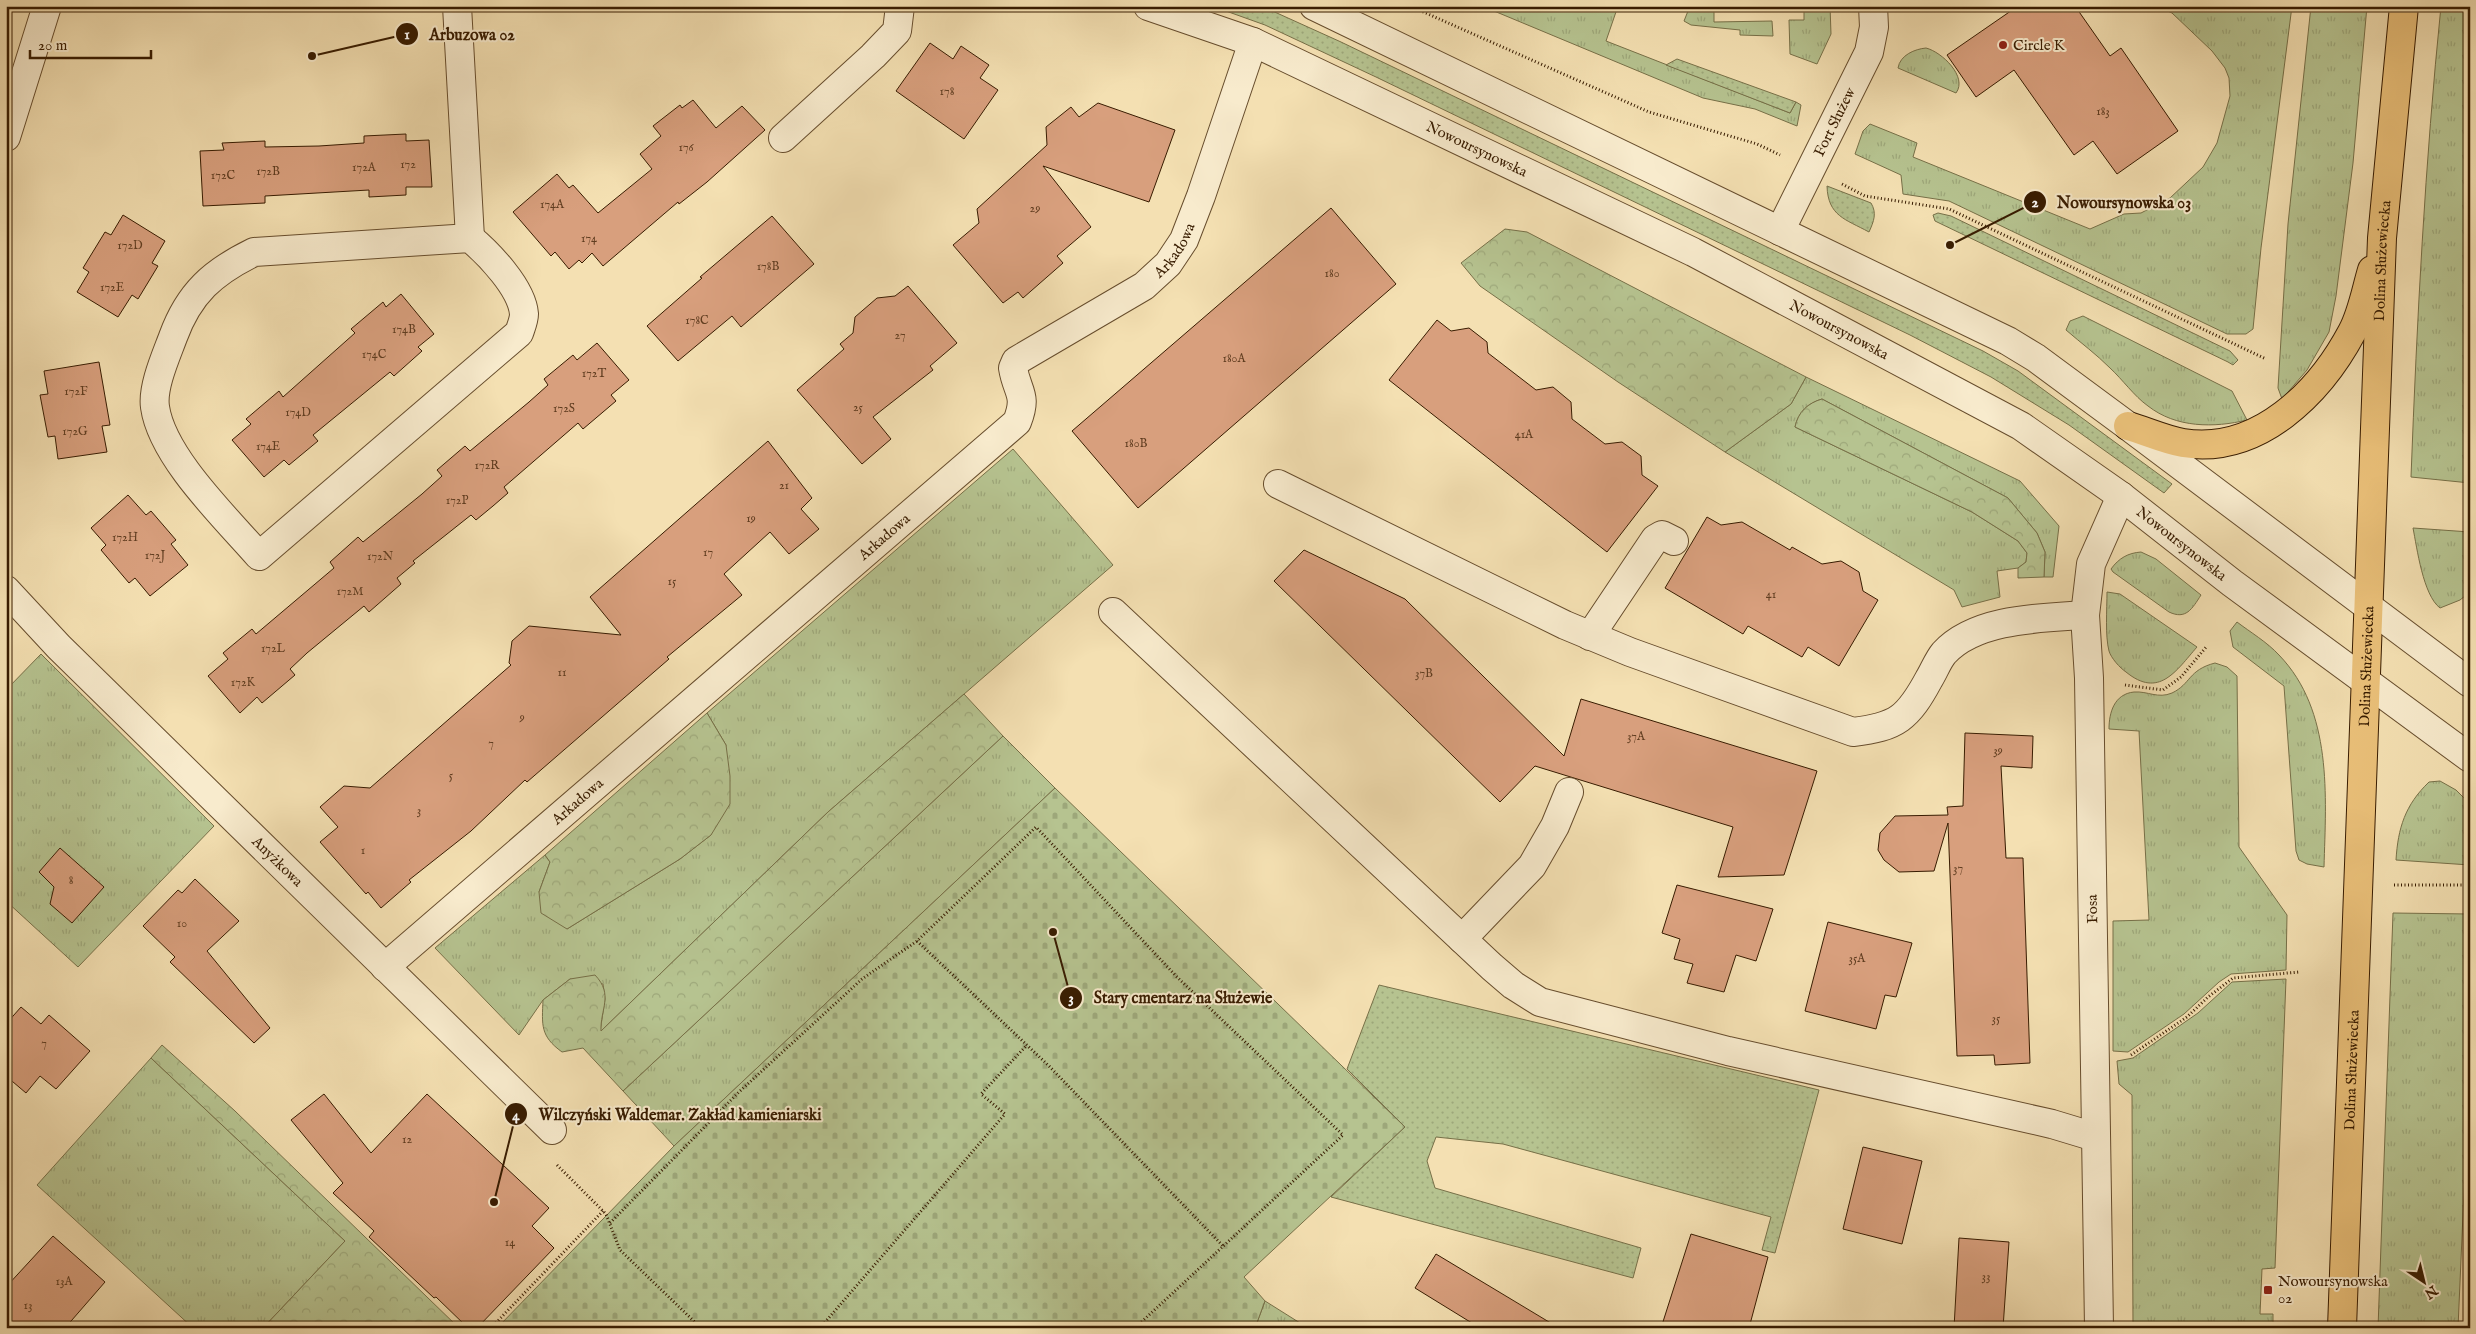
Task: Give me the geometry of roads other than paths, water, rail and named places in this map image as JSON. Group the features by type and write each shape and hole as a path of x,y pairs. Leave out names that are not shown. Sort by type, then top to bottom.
{"main road":[{"name":"Dolina Służewiecka","path":"2342,1328 2382,238 2404,6"},
{"path":"2128,426 2183,443 2215,443 2247,437 2274,423 2321,381 2353,330 2382,238"}],"street":[{"path":"6,137 14,96 47,6"},
{"path":"457,6 470,238 487,253 522,303 524,316 519,333 259,556 194,481 165,438 155,406 160,371 175,332 198,290 226,266 254,252 470,238"},
{"path":"783,138 873,56 897,31 900,6"},
{"name":"Nowoursynowska","path":"1148,6 1253,42 1711,261 2021,426 2121,496 2365,682 2470,758"},
{"path":"1314,6 2008,341 2036,358 2128,426 2470,683"},
{"name":"Fort Służew","path":"1780,231 1869,52 1874,27 1873,6"},
{"name":"Arkadowa","path":"385,967 1017,422 1023,407 1022,394 1013,368 1016,361 1144,286 1168,264 1184,240 1201,196 1253,42"},
{"path":"1278,484 1590,636 1853,732 1881,728 1901,718 1918,700 1944,653 1972,633 2020,619 2085,615"},
{"name":"Fosa","path":"2099,1328 2093,1057 2089,678 2085,615 2091,564 2121,496"},
{"path":"1590,636 1655,539 1662,535 1674,541"},
{"name":"Anyżkowa","path":"6,590 59,646 552,1130"},
{"path":"1113,612 1462,939 1513,985 1540,1002 1728,1051 2052,1124 2095,1137"},
{"path":"1462,939 1532,866 1555,826 1569,792"}],"place":[{"name":"Circle K","path":"2003,45"},
{"name":"Arbuzowa 02","path":"312,56"},
{"name":"Nowoursynowska 03","path":"1950,245"},
{"name":"Stary cmentarz na Służewie","path":"1053,932"},
{"name":"Wilczyński Waldemar. Zakład kamieniarski","path":"494,1202"},
{"name":"Nowoursynowska 02","path":"2268,1290"}]}
